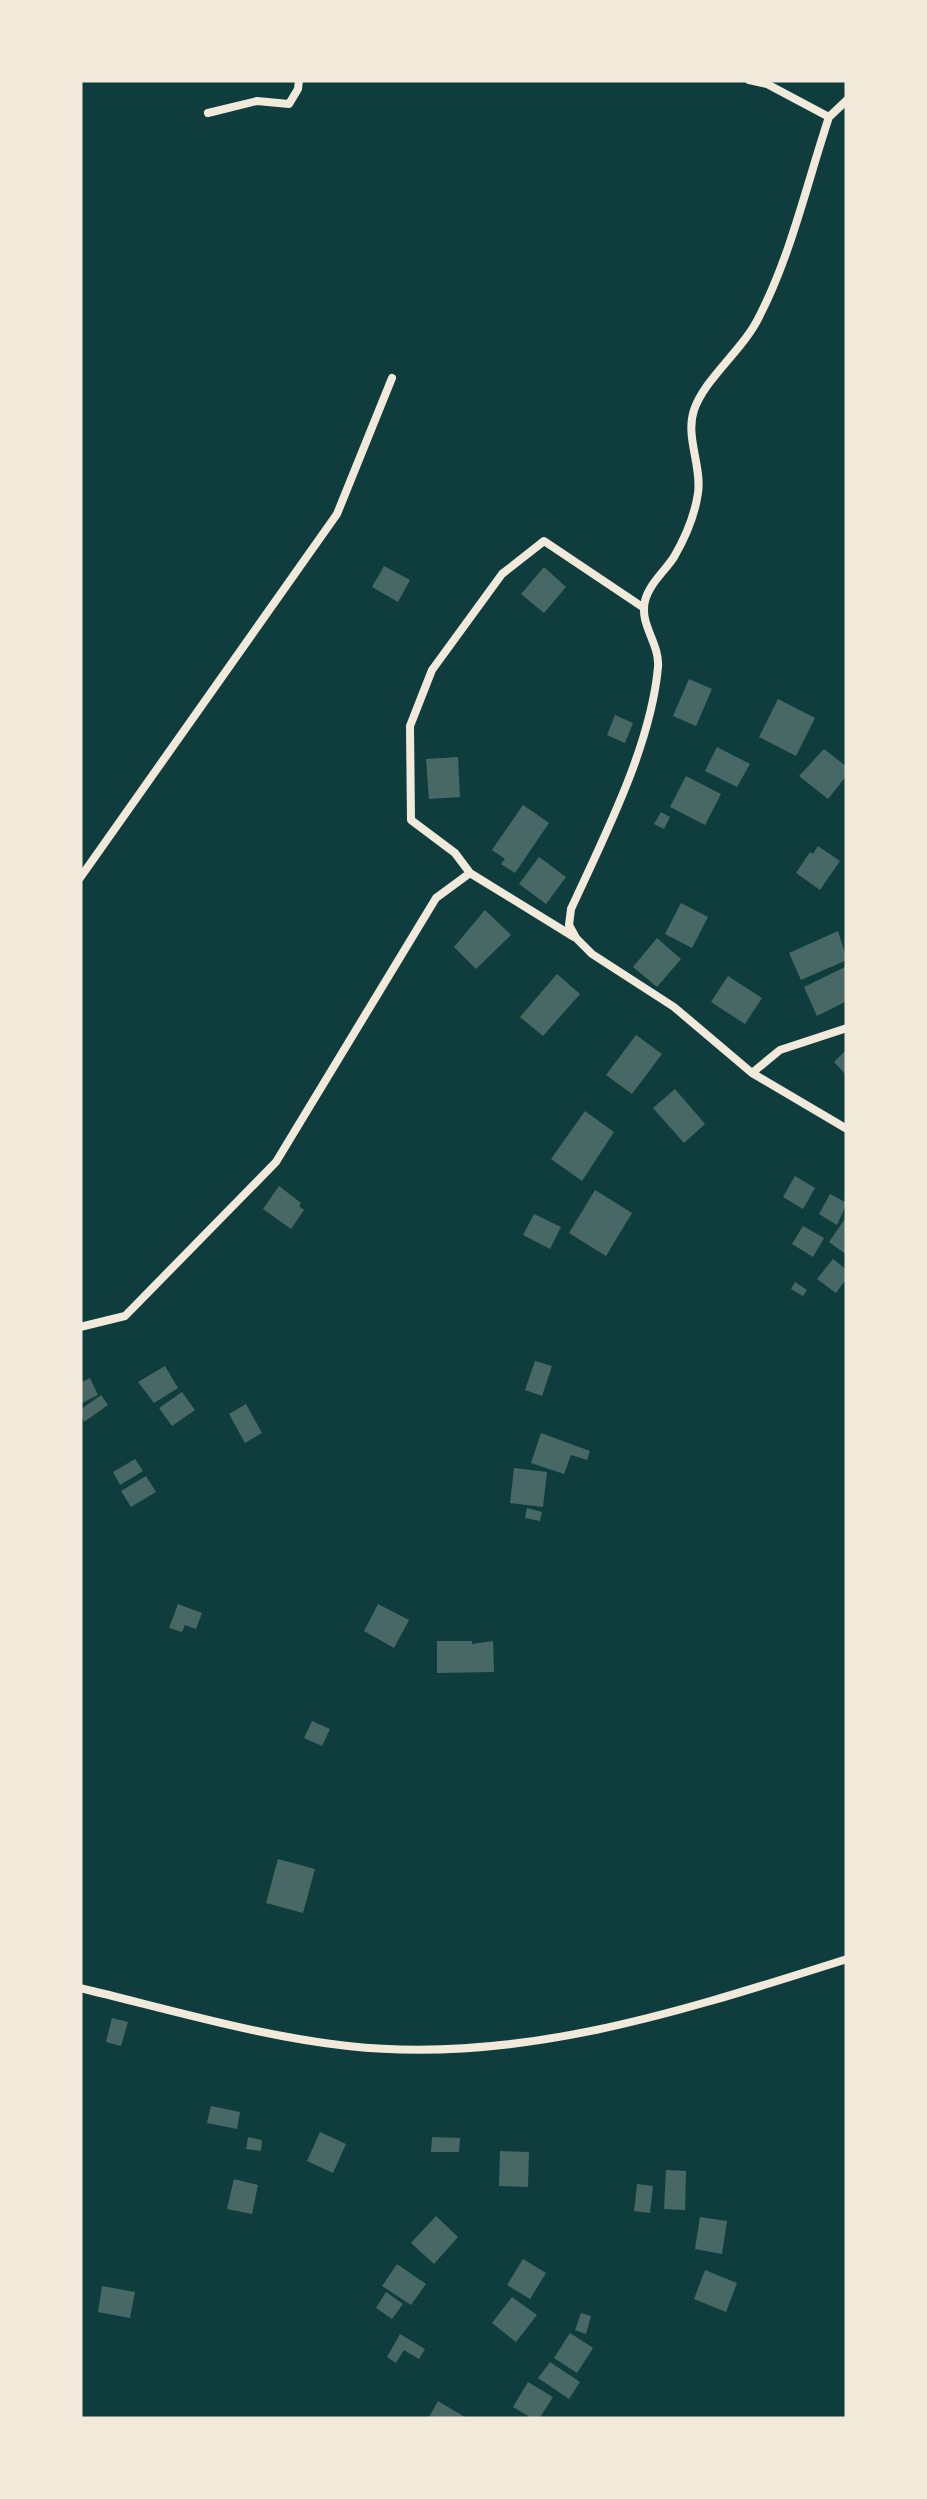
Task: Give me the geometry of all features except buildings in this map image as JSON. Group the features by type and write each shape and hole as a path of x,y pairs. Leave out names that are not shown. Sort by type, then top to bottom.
{"street":[{"path":"208,113 257,100 289,104 298,89 298,80"},
{"path":"749,80 767,84 829,117"},
{"path":"576,938 569,925 570,908 636,760 655,681 658,662 644,620 646,597 675,555 698,494 694,411 703,392 759,318 776,279 829,117 847,100"},
{"path":"80,878 337,514 392,378"},
{"path":"644,608 544,541 502,574 432,670 410,726 411,820 455,853 470,873 576,938 592,954 674,1007 752,1072 847,1129"},
{"path":"80,1327 126,1316 276,1162 436,898 470,873"},
{"path":"752,1072 780,1050 847,1028"},
{"path":"80,1988 253,2029 346,2046 467,2050 589,2034 847,1959"}]}
